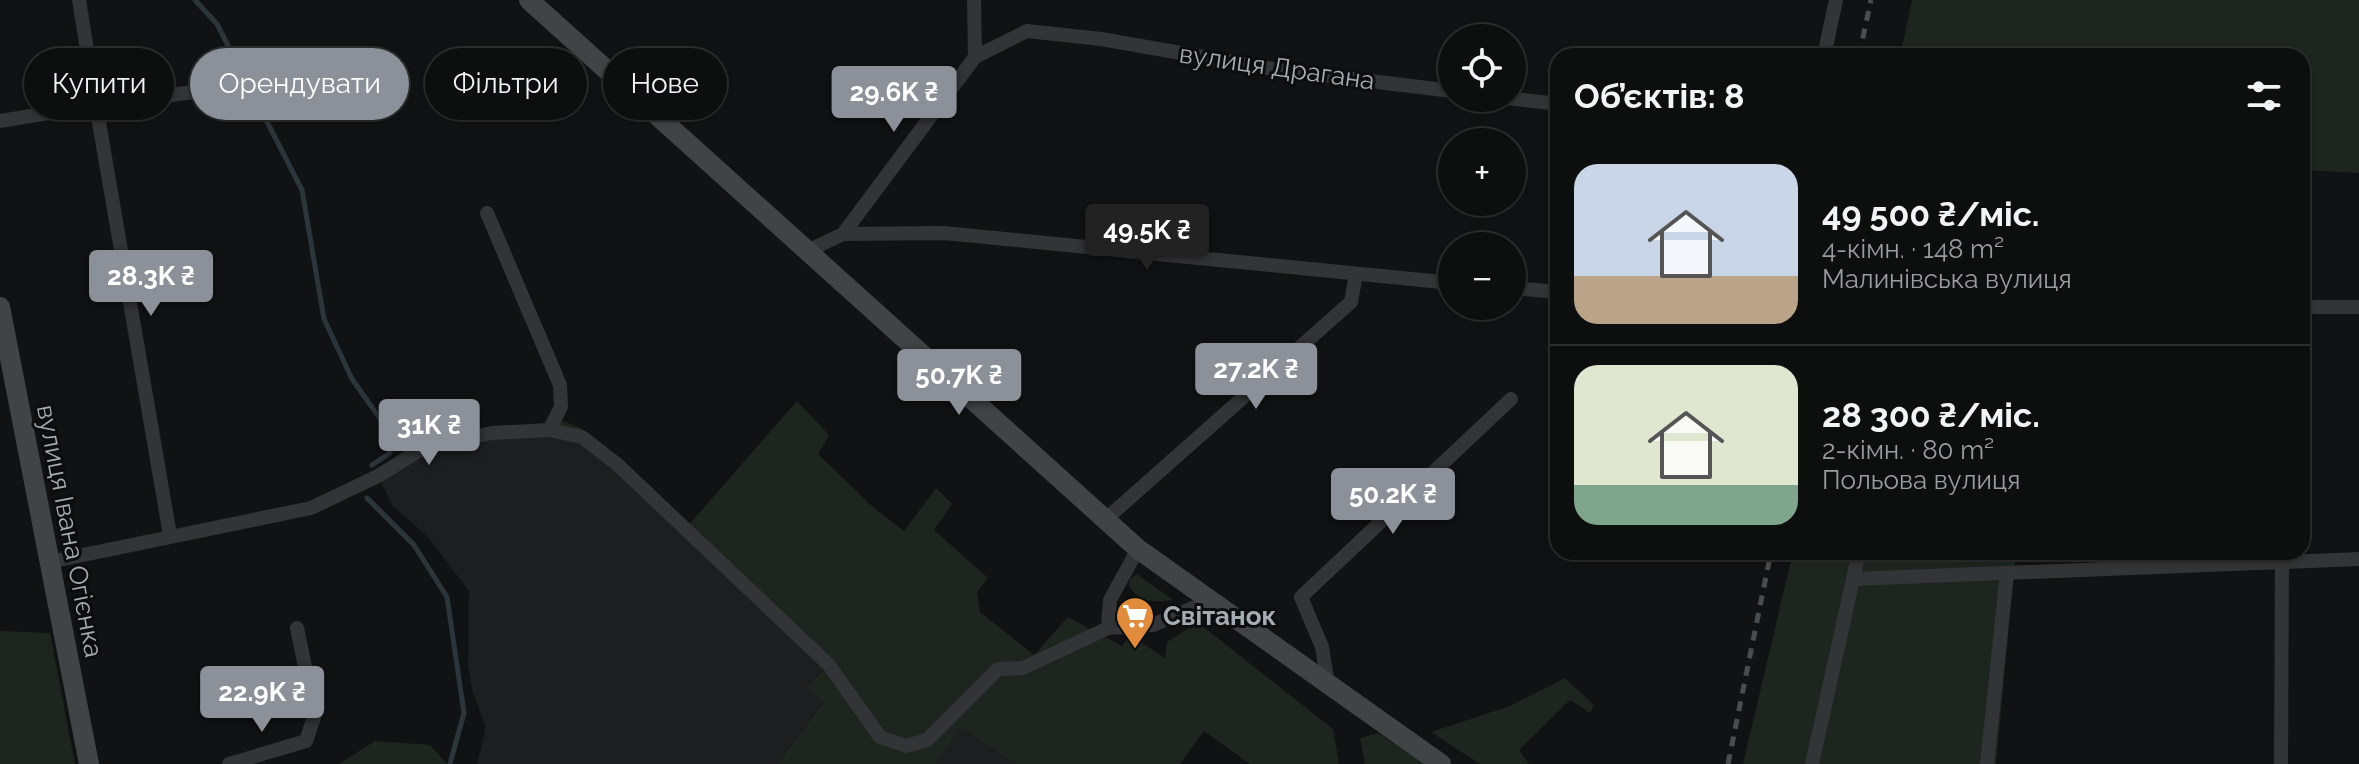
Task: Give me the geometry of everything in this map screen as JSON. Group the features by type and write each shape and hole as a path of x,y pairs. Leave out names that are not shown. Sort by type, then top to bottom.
{"street":[{"path":"79,0 87,48"},
{"path":"529,0 1138,549 1441,764"},
{"path":"843,234 975,57 974,0"},
{"path":"1826,48 1836,0"},
{"name":"вулиця Драгана","path":"975,57 1027,31 1101,39 1279,70 1438,89"},
{"path":"1526,100 1550,103"},
{"path":"0,121 24,117"},
{"path":"99,120 170,535"},
{"path":"487,213 560,385 561,407 549,430"},
{"path":"807,251 843,234 944,233 1438,282"},
{"path":"1106,519 1351,302 1356,274"},
{"path":"1526,289 1550,291"},
{"name":"вулиця Івана Огієнка","path":"0,307 89,764"},
{"path":"2310,307 2359,307"},
{"path":"1328,685 1322,647 1301,597 1511,399"},
{"path":"49,562 311,508 378,476 425,447 492,433 549,430 582,437 618,465 829,665 880,737 906,746 927,740 998,669 1023,668 1108,628 1153,625 1209,601"},
{"path":"1108,628 1110,600 1138,549"},
{"path":"2310,559 2359,559"},
{"path":"1812,764 1857,560"},
{"path":"1853,579 2262,560"},
{"path":"2281,764 2282,560"},
{"path":"1987,764 2007,573"},
{"path":"229,764 306,741 315,714 297,628"}],"shaded area":[{"path":"1912,0 2359,0 2359,173 2310,170 2310,48 1902,48"},
{"path":"797,401 829,435 818,454 873,507 904,531 936,488 952,504 934,530 988,578 977,592 980,612 1034,655 1068,617 1122,646 1130,635 1165,658 1167,642 1194,625 1201,625 1333,729 1339,764 1250,764 1204,731 1180,764 1016,764 961,727 936,764 777,764 823,702 807,686 827,667 607,461 571,438 533,428 563,421 581,428 687,527"},
{"path":"557,432 590,448 827,667 815,677 823,701 777,764 477,764 486,727 473,693 468,664 469,591 428,537 392,505 378,476 397,463 434,451"},
{"path":"1791,560 2015,560 1996,764 1743,764"},
{"path":"1137,574 1173,600 1154,601 1138,596 1129,586 1130,579"},
{"path":"0,631 50,633 75,764 0,764"},
{"path":"1565,678 1594,705 1590,713 1570,700 1519,750 1529,764 1480,764 1431,732 1510,706"},
{"path":"961,726 1016,764 936,764"},
{"path":"1378,733 1426,764 1365,764 1360,738"},
{"path":"375,741 430,745 447,764 339,764"}],"waterway":[{"path":"195,0 217,24 302,190 324,319 352,379 386,427 390,453 372,465"},
{"path":"367,498 414,545 447,597 464,713 450,764"}],"railway":[{"path":"1861,48 1871,0"},
{"path":"1728,764 1769,560"}],"place":[{"name":"Світанок","path":"1135,650"}]}
